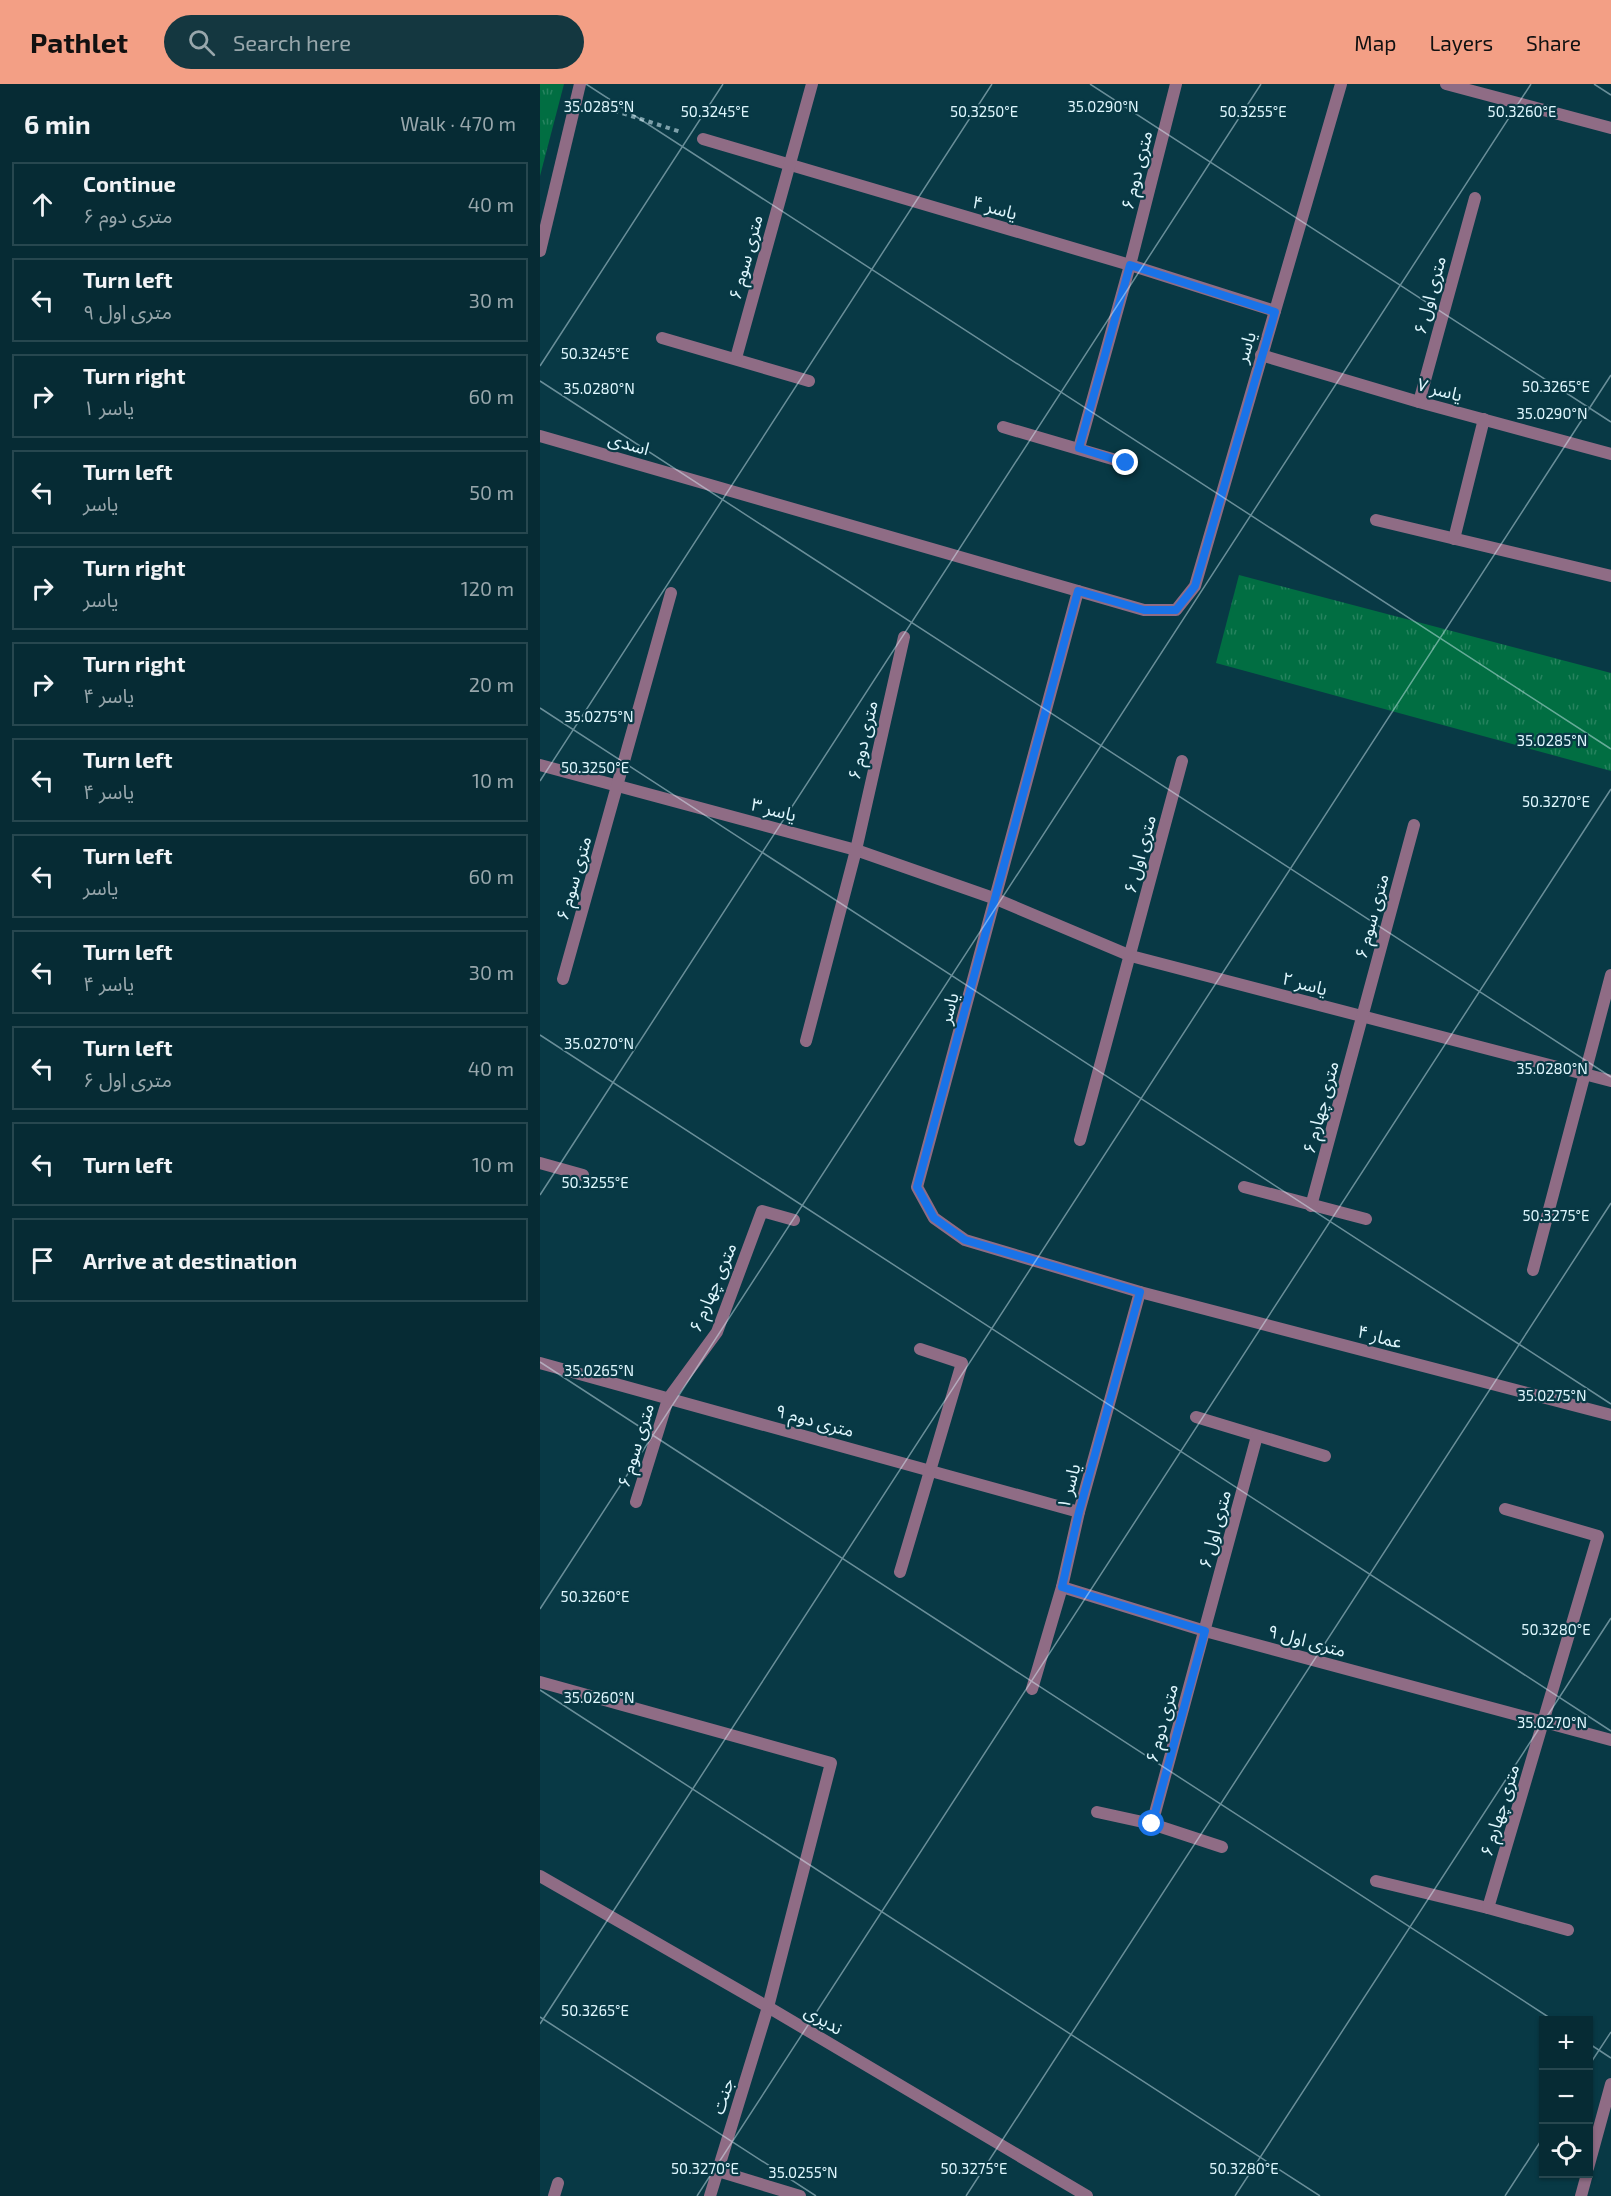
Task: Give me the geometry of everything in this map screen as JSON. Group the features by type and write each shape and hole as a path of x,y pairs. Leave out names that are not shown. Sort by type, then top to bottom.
{"street":[{"path":"540,251 580,84"},
{"path":"789,165 812,84"},
{"name":"۶ متری دوم","path":"1130,265 1176,84"},
{"name":"یاسر","path":"1140,1292 965,1240 934,1218 917,1187 1078,591 1144,610 1176,610 1195,586 1341,84"},
{"path":"1450,85 1611,128"},
{"name":"یاسر ۴","path":"703,139 1130,265 1275,312"},
{"name":"۶ متری سوم","path":"736,358 789,165"},
{"name":"۶ متری اول","path":"1419,402 1474,198"},
{"path":"1079,448 1130,265"},
{"path":"662,338 809,381"},
{"name":"یاسر ۷","path":"1261,355 1419,402 1611,454"},
{"path":"1454,539 1484,420"},
{"path":"1004,428 1126,463"},
{"name":"اسدی","path":"540,436 1078,591"},
{"path":"1376,520 1611,576"},
{"path":"618,786 671,593"},
{"name":"۶ متری دوم","path":"856,850 904,638"},
{"name":"۶ متری اول","path":"1131,956 1182,761"},
{"name":"یاسر ۳","path":"540,765 856,850 996,899"},
{"name":"۶ متری سوم","path":"563,979 618,786"},
{"name":"۶ متری سوم","path":"1363,1017 1413,825"},
{"path":"806,1041 856,850"},
{"name":"یاسر ۲","path":"996,899 1131,956 1611,1081"},
{"path":"1080,1140 1131,956"},
{"path":"1533,1270 1611,975"},
{"name":"۶ متری چهارم","path":"1311,1206 1363,1017"},
{"path":"540,1163 583,1175"},
{"path":"1244,1187 1366,1219"},
{"name":"۶ متری چهارم","path":"668,1399 717,1332 762,1211 794,1220"},
{"name":"عمار ۴","path":"1140,1292 1611,1415"},
{"name":"یاسر ۱","path":"1032,1689 1062,1587 1079,1512 1140,1292"},
{"path":"900,1572 962,1363 921,1349"},
{"name":"۹ متری دوم","path":"540,1363 1079,1512"},
{"name":"۶ متری سوم","path":"636,1502 668,1399"},
{"path":"1196,1417 1326,1456"},
{"name":"۶ متری اول","path":"1205,1631 1257,1436"},
{"path":"1505,1509 1598,1536 1544,1722"},
{"name":"۹ متری اول","path":"1062,1587 1205,1631 1611,1740"},
{"name":"۶ متری دوم","path":"1152,1824 1205,1631"},
{"name":"جنت","path":"540,1682 831,1763 768,2007 710,2196"},
{"name":"۶ متری چهارم","path":"1488,1908 1544,1722"},
{"path":"1097,1812 1152,1824 1222,1847"},
{"name":"ندیری","path":"540,1876 768,2007 1087,2196"},
{"path":"1376,1881 1568,1930"},
{"path":"1593,2150 1611,2084"},
{"path":"718,2171 800,2196"},
{"path":"1581,2196 1586,2178"},
{"path":"554,2196 558,2183"}],"path":[{"path":"576,98 703,139"}],"green space":[{"path":"540,84 564,84 540,176"},
{"path":"1239,575 1611,673 1611,771 1216,663"}],"route":[{"path":"1126,463 1079,448 1130,265 1275,312 1195,586 1176,610 1144,610 1078,591 917,1187 934,1218 965,1240 1140,1292 1079,1512 1062,1587 1205,1631 1152,1824"}]}
